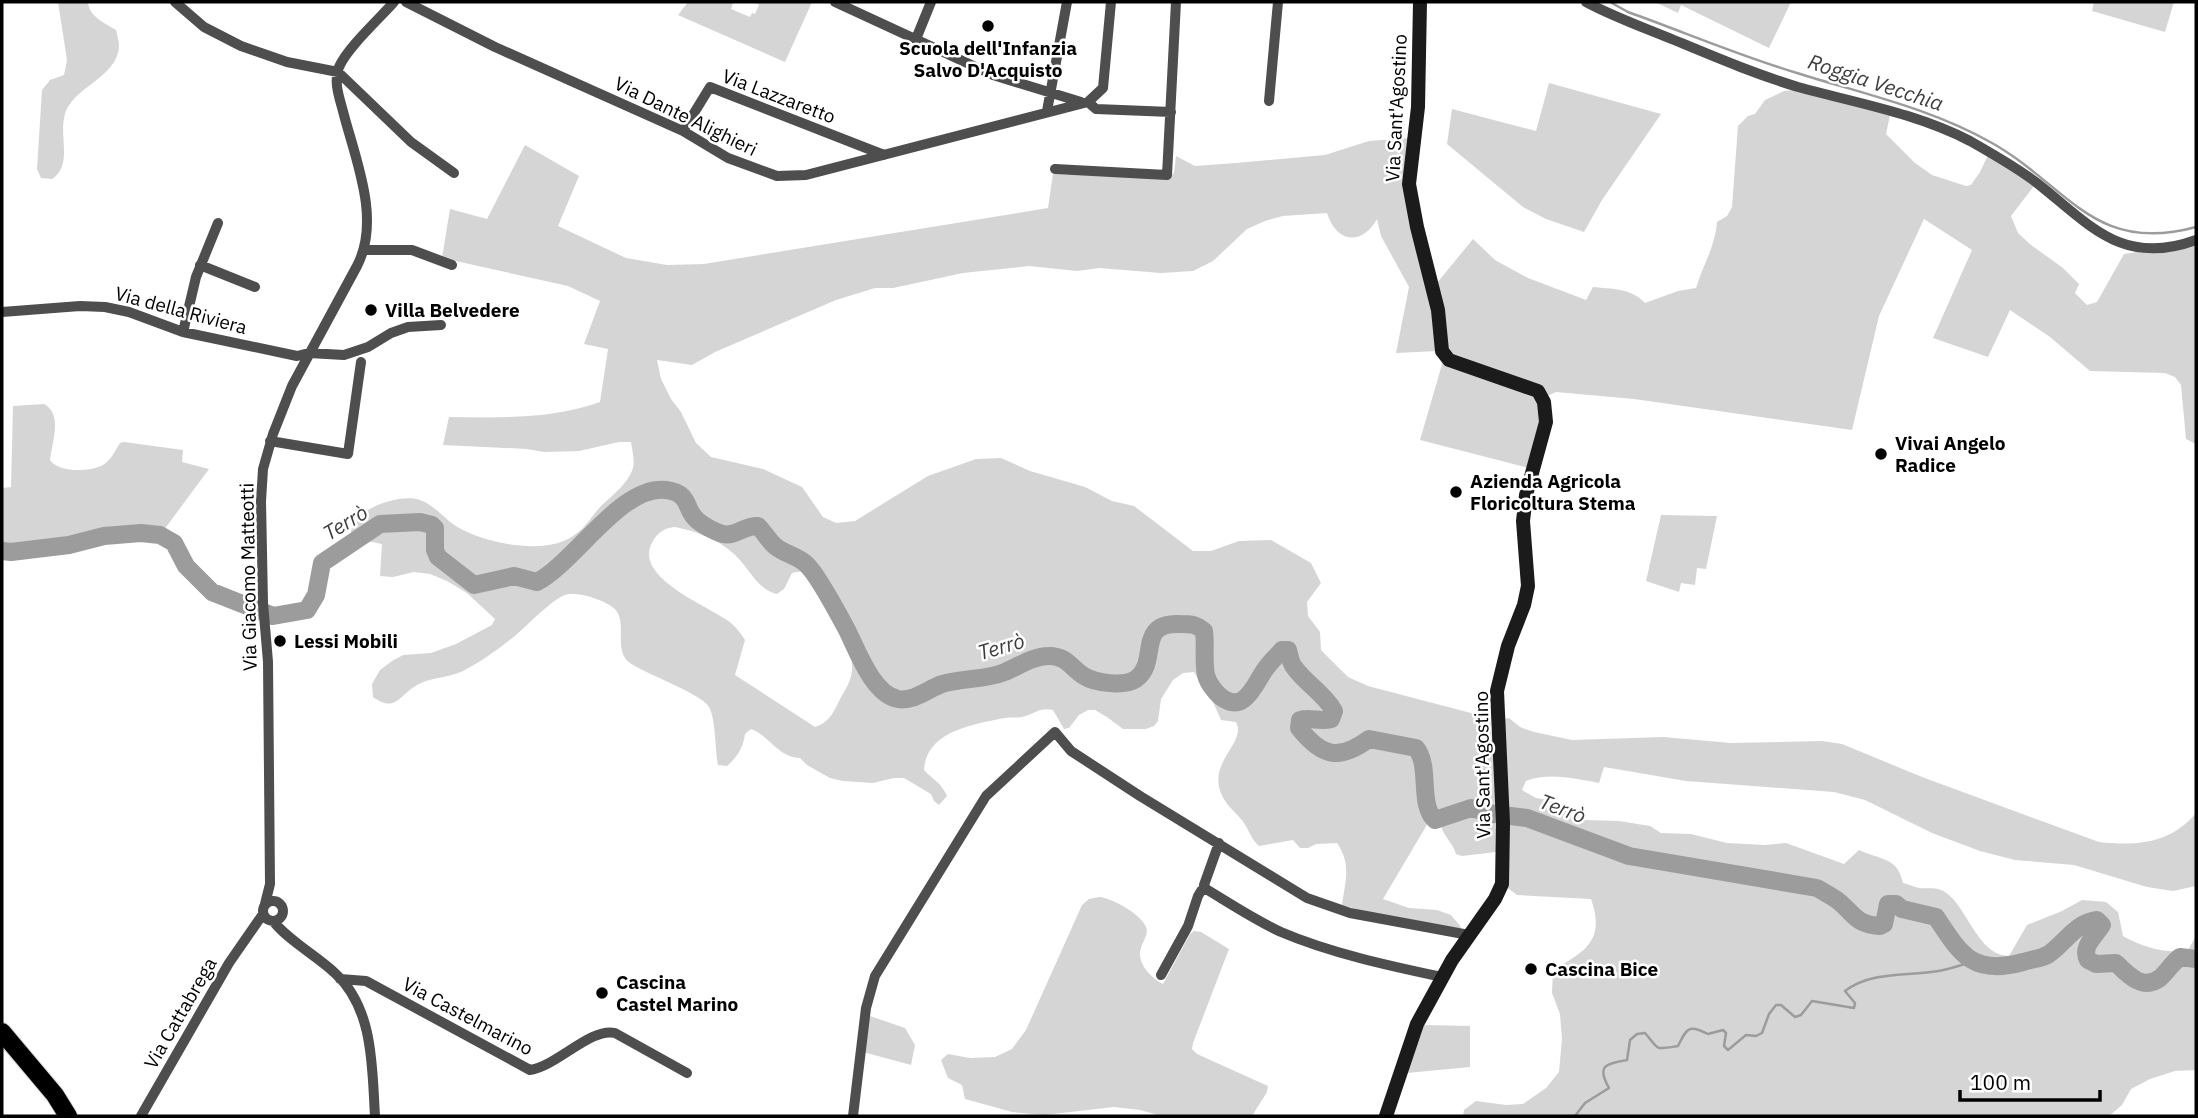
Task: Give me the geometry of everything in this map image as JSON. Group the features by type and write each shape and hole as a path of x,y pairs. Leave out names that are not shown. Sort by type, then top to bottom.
{"main road":[{"path":"2,1032 55,1095 68,1116"},
{"path":"55,1095 84,1116"}],"street":[{"path":"175,2 204,27 240,46 287,61 338,72 411,142 454,173"},
{"path":"338,72 345,57 394,2"},
{"name":"Via Dante Alighieri","path":"406,2 485,42 683,131 728,158 777,176 806,175 1086,102"},
{"path":"835,2 993,75 1086,102 1096,109 1171,112"},
{"path":"916,39 931,2"},
{"path":"1047,111 1067,2"},
{"path":"1086,102 1103,88 1111,2"},
{"path":"1055,169 1167,175 1176,2"},
{"path":"1269,101 1278,2"},
{"name":"Via Sant'Agostino","path":"1386,1116 1417,1024 1442,977 1495,899 1502,884 1503,823 1497,691 1508,646 1524,605 1528,586 1523,521 1526,495 1546,422 1544,401 1538,391 1449,360 1442,351 1438,310 1409,184 1418,107 1420,2"},
{"path":"1586,2 1757,74 1902,115 1953,133 2010,164 2038,183 2082,223 2110,239 2148,248 2173,246 2196,240"},
{"name":"Via Giacomo Matteotti","path":"270,884 283,909 271,915 270,884 268,662 263,603 261,494 264,465 282,408 364,250 368,230 365,203 339,97 338,72"},
{"name":"Via Lazzaretto","path":"683,131 710,87 884,155"},
{"path":"183,332 200,265 218,223"},
{"path":"364,250 412,250 452,265"},
{"path":"200,265 256,287"},
{"name":"Via della Riviera","path":"2,313 80,306 105,307 129,312 183,332 291,355 348,354 408,327 441,325"},
{"path":"270,442 348,454 360,362"},
{"path":"853,1116 866,1008 875,976 986,796 1055,732 1071,751 1307,898 1350,913 1469,935"},
{"path":"1219,843 1203,881 1206,889 1251,917 1283,933 1328,949 1442,977"},
{"path":"1161,975 1188,926 1198,896 1206,889"},
{"path":"271,915 291,937 340,979 358,1003 365,1027 375,1116"},
{"name":"Via Cattabrega","path":"140,1116 229,963 251,931 271,915"},
{"name":"Via Castelmarino","path":"340,979 366,981 530,1070 550,1064 605,1032 615,1033 687,1073"}],"shaded area":[{"path":"58,2 88,2 94,16 116,30 119,46 111,67 83,90 68,107 63,126 64,160 58,174 52,179 41,178 37,169 42,90 50,80 64,75 67,60"},
{"path":"688,2 733,2 731,9 750,17 752,13 755,14 759,5 755,2 812,2 785,62 678,15"},
{"path":"1655,2 1791,2 1769,48 1681,5 1678,13"},
{"path":"2094,2 2174,2 2165,32 2092,11"},
{"path":"1549,83 1661,114 1602,200 1584,232 1546,219 1523,207 1447,144 1452,109 1536,131"},
{"path":"1794,90 1890,115 1886,134 1915,163 1932,175 1966,186 1971,185 1988,155 2034,186 2011,216 2018,233 2079,284 2075,293 2087,305 2097,302 2124,254 2196,243 2196,444 2186,439 2181,385 2175,377 2165,373 2090,371 2050,337 2010,310 1988,357 1933,338 1972,250 1924,219 1879,316 1852,430 1634,399 1556,392 1547,396 1449,354 1437,283 1473,239 1495,260 1528,278 1586,300 1593,287 1634,294 1645,303 1678,291 1696,288 1711,248 1717,222 1727,216 1732,207 1738,126 1748,116 1755,114 1765,100 1784,91"},
{"path":"1410,138 1407,165 1434,311 1438,351 1396,353 1409,287 1381,236 1377,219 1364,234 1349,237 1336,230 1327,213 1283,216 1265,221 1247,229 1213,261 1193,271 1161,273 1099,268 1077,271 1029,266 963,273 893,288 875,288 836,300 715,352 692,365 657,360 661,379 671,399 681,412 696,443 711,457 763,469 802,487 823,517 836,523 855,521 928,476 976,459 1001,458 1030,471 1085,487 1112,501 1134,506 1193,551 1211,551 1239,541 1271,540 1311,563 1321,583 1307,602 1308,616 1320,632 1321,650 1348,677 1368,686 1490,718 1497,799 1496,852 1462,856 1456,854 1441,826 1428,823 1383,899 1409,908 1437,910 1451,915 1461,927 1454,937 1342,905 1346,866 1337,843 1300,848 1293,840 1259,846 1256,843 1244,823 1225,801 1218,782 1219,771 1236,737 1236,722 1221,720 1194,672 1183,673 1173,680 1161,699 1158,721 1146,729 1123,729 1095,710 1088,710 1079,715 1069,728 1064,729 1053,710 1048,709 1022,717 980,723 942,738 933,746 924,770 945,791 947,796 939,805 931,794 904,778 873,783 830,778 800,758 786,754 751,729 745,734 734,759 727,766 718,765 709,707 696,696 630,663 622,650 617,611 601,601 582,595 570,594 559,598 504,645 463,671 422,682 392,703 381,702 373,697 372,684 380,670 392,661 403,655 431,653 456,644 492,625 495,619 467,593 430,574 414,572 393,577 380,576 382,544 352,538 356,520 364,512 387,502 411,498 425,502 471,534 502,543 551,545 581,530 624,483 633,468 631,442 579,451 544,452 443,445 449,417 545,414 600,402 608,349 584,344 600,301 568,286 442,258 450,209 487,219 525,145 579,176 558,226 626,258 667,265 704,264 1048,208 1053,174 1168,178 1174,173 1176,156 1195,166 1236,163 1325,155 1369,141","holes":["668,528 683,529 721,544 739,559 758,583 777,594 784,589 792,573 803,571 844,635 852,663 847,686 824,723 815,727 735,675 745,640 741,634 727,620 674,588 652,566 649,554 657,535"]},
{"path":"1443,361 1534,396 1538,403 1540,421 1529,468 1420,440"},
{"path":"44,404 50,409 55,421 50,460 60,467 83,470 98,467 108,461 120,443 124,442 183,450 182,462 209,469 158,538 139,537 43,554 2,553 2,488 11,487 13,406"},
{"path":"1661,515 1717,516 1706,569 1697,568 1695,585 1681,583 1679,592 1646,581"},
{"path":"1509,718 1520,727 1534,732 1572,740 1663,737 1731,743 1822,741 1842,744 1922,777 2099,842 2127,844 2152,841 2175,831 2196,813 2196,886 2173,891 2147,887 2074,865 2015,860 1980,851 1932,833 1865,800 1834,792 1686,781 1604,767 1599,783 1544,777 1526,781 1522,790 1536,798 1553,801 1584,820 1619,821 1650,826 1661,833 1691,834 1727,843 1786,843 1844,864 1859,850 1887,860 1897,868 1903,883 1919,888 1938,889 1950,896 1980,938 1998,954 2009,956 2027,925 2082,900 2106,902 2118,912 2123,936 2146,946 2172,951 2188,950 2196,936 2196,1070 2175,1071 2131,1089 2122,1105 2109,1116 1463,1116 1464,1110 1476,1101 1523,1104 1546,1088 1559,1072 1562,1039 1560,1014 1552,993 1553,970 1583,951 1594,935 1596,925 1591,899 1517,895 1505,886 1502,719"},
{"path":"1099,897 1126,908 1143,922 1147,932 1141,948 1141,959 1149,974 1163,984 1194,931 1201,932 1229,949 1192,1049 1197,1054 1268,1086 1252,1116 1162,1116 1114,1107 1044,1115 1012,1112 965,1099 962,1085 948,1078 941,1060 948,1054 970,1058 995,1057 1012,1049 1026,1030 1082,905 1089,899"},
{"path":"867,1015 905,1028 915,1045 911,1065 863,1052"},
{"path":"1423,1025 1470,1026 1470,1067 1407,1073"}],"waterway":[{"name":"Roggia Vecchia","path":"1610,2 1628,12 1733,52 1945,120 1992,143 2084,212 2107,224 2132,232 2161,233 2196,227"},
{"name":"Terrò","path":"2,551 69,545 104,536 141,533 160,535 174,543 186,566 212,592 273,616 307,610 316,595 322,563 380,524 420,522 432,525 435,528 435,550 438,557 474,585 514,576 537,582 552,572 616,511 649,491 666,490 679,494 695,518 712,530 727,534 758,526 775,546 804,562 828,595 866,670 880,689 898,699 915,697 950,682 997,675 1043,656 1060,658 1095,681 1131,681 1143,672 1150,644 1158,629 1166,625 1193,625 1204,631 1206,675 1221,697 1229,701 1242,700 1282,650 1288,650 1294,667 1334,711 1331,719 1300,720 1299,728 1315,745 1331,753 1340,753 1349,751 1369,739 1416,748 1423,765 1427,805 1435,820 1471,808 1527,818 1629,856 1817,888 1837,900 1860,921 1871,925 1884,924 1888,904 1896,904 1902,909 1936,917 1961,952 1980,964 2006,966 2046,956 2077,929 2097,920 2102,925 2088,946 2088,960 2096,964 2116,963 2136,980 2154,982 2180,957 2196,959"},
{"path":"1575,1116 1585,1103 1609,1088 1603,1070 1609,1065 1627,1060 1630,1040 1637,1034 1645,1033 1655,1046 1664,1048 1678,1046 1684,1035 1692,1029 1708,1034 1723,1030 1726,1033 1724,1046 1728,1050 1746,1035 1756,1036 1762,1033 1769,1014 1776,1005 1781,1005 1795,1017 1801,1015 1812,1001 1854,1008 1855,1003 1845,991 1865,981 1937,971 1975,961"}],"place":[{"name":"Scuola dell'Infanzia Salvo D'Acquisto","path":"988,26"},
{"name":"Villa Belvedere","path":"371,310"},
{"name":"Vivai Angelo Radice","path":"1881,454"},
{"name":"Azienda Agricola Floricoltura Stema","path":"1456,492"},
{"name":"Lessi Mobili","path":"280,641"},
{"name":"Cascina Bice","path":"1531,969"},
{"name":"Cascina Castel Marino","path":"602,993"}]}
